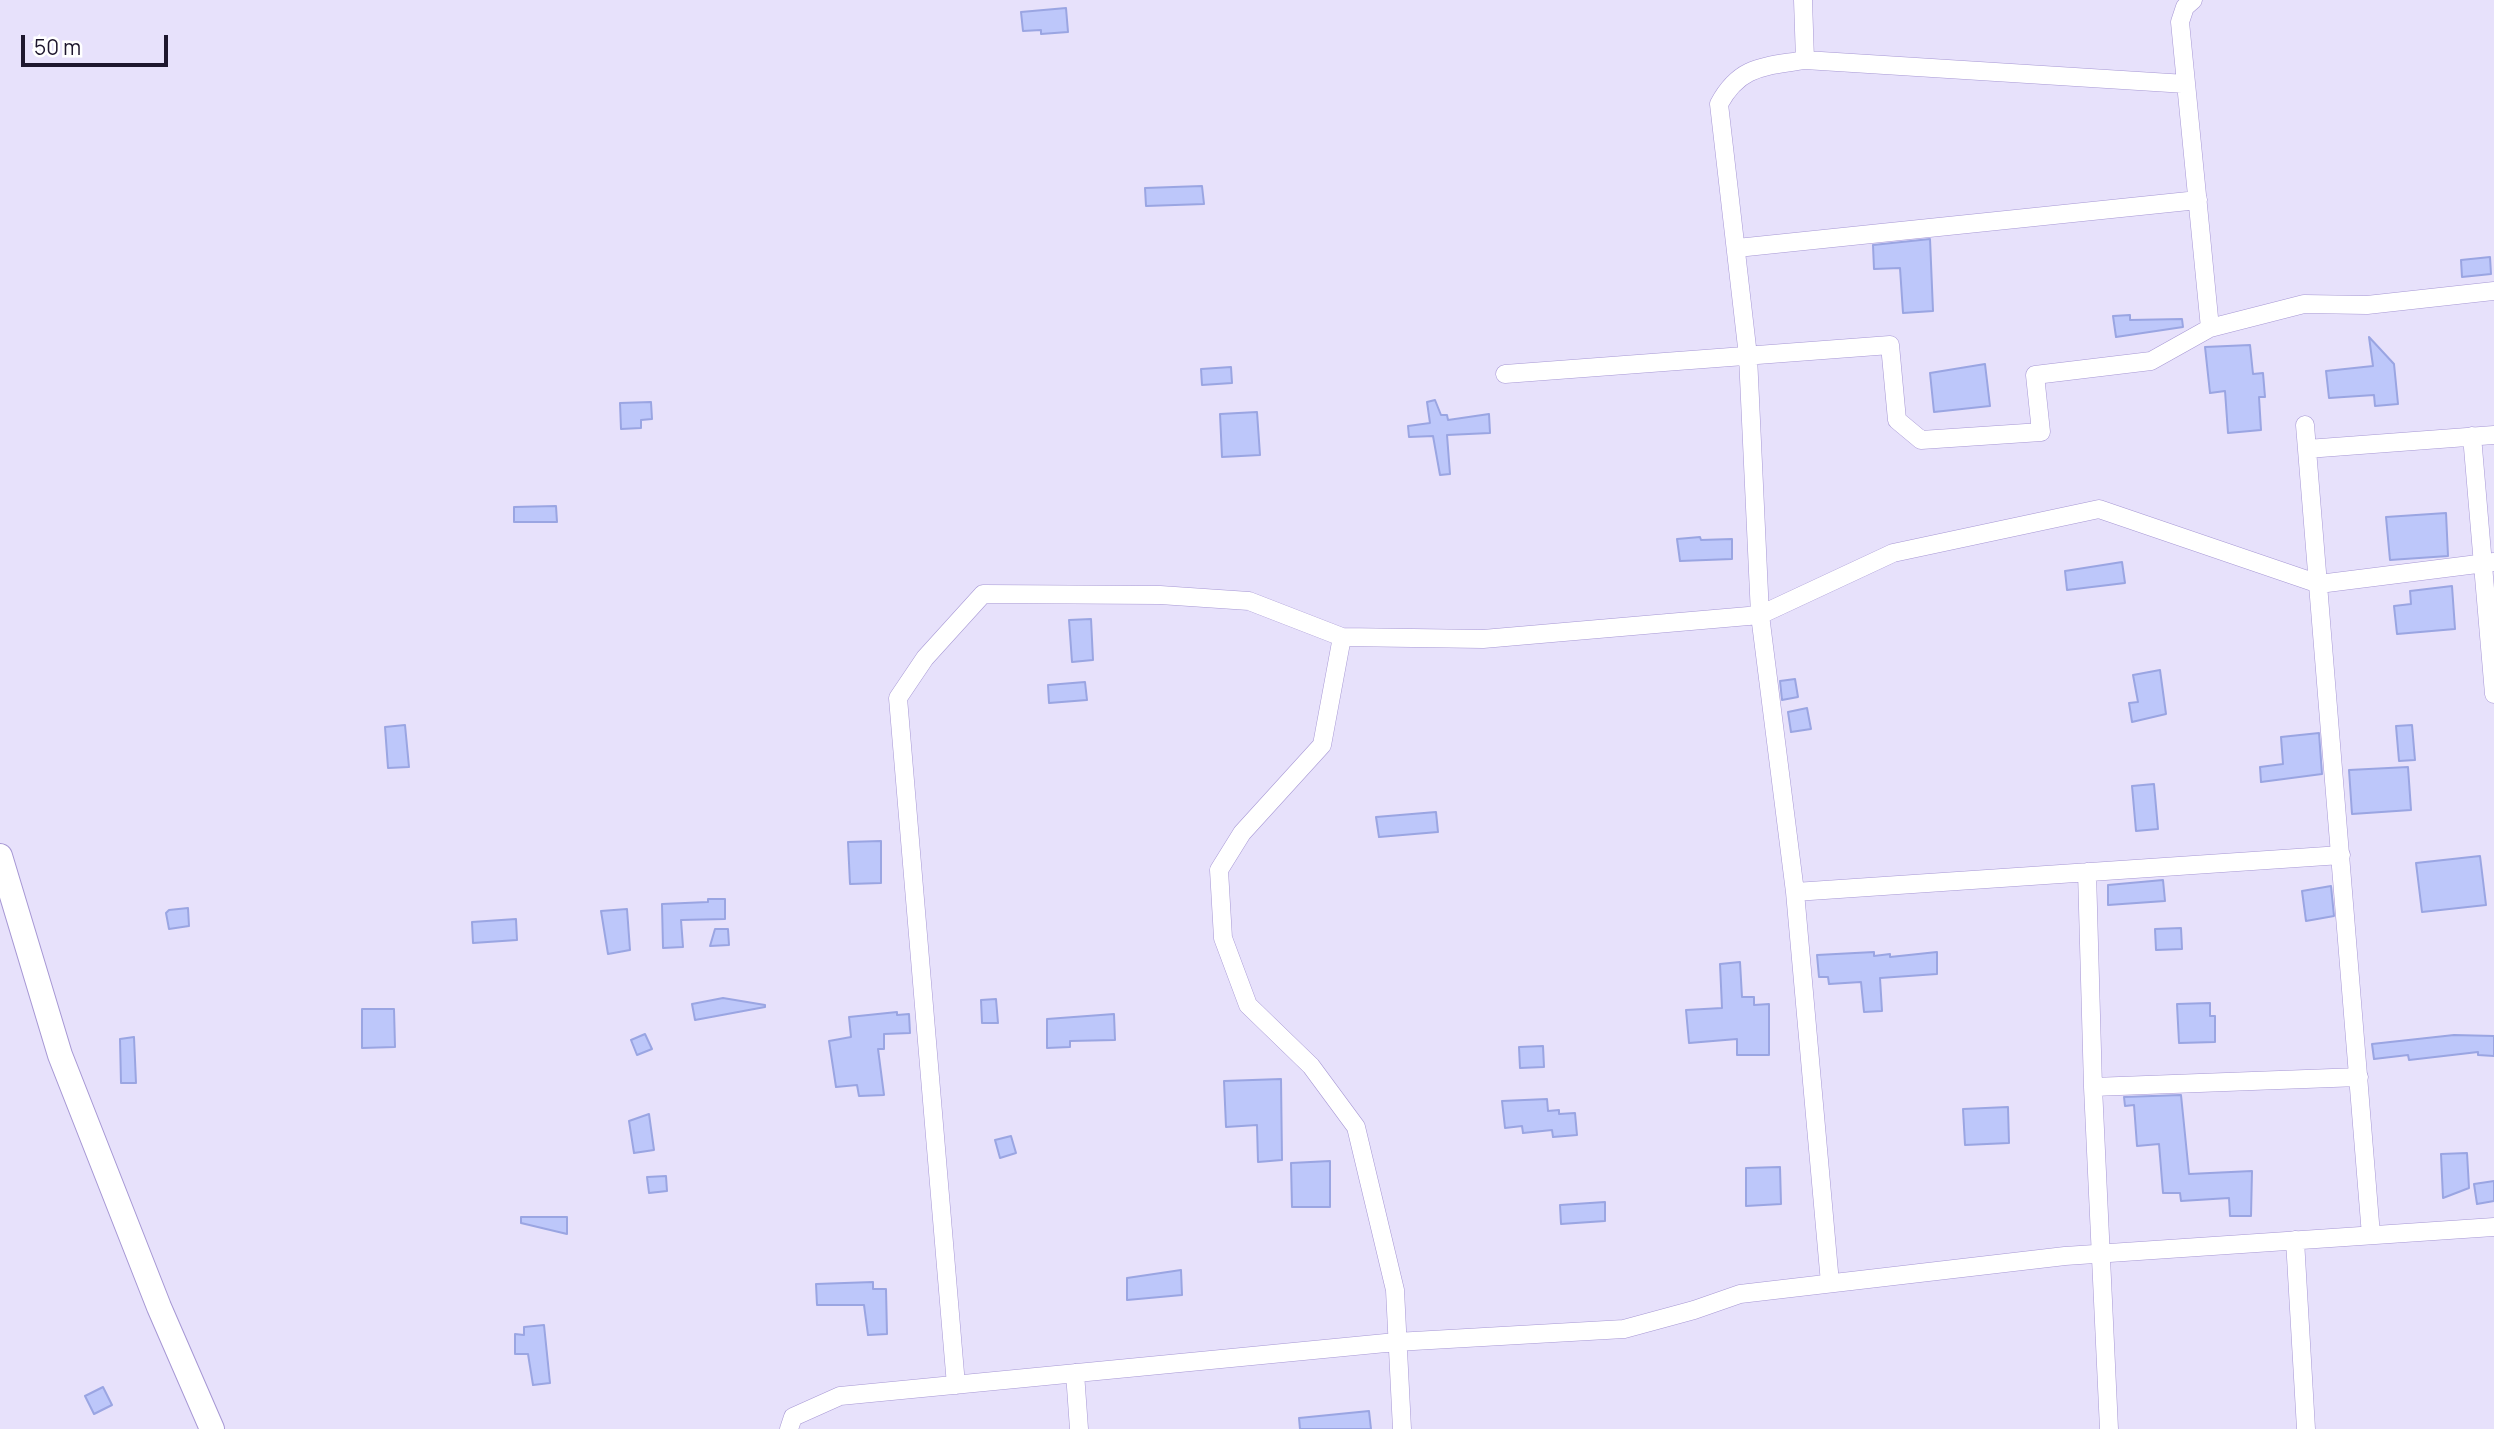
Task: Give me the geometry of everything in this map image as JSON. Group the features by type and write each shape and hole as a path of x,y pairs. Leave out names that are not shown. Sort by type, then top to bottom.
{"street":[{"path":"1803,0 1805,60"},
{"path":"2193,0 2185,7 2180,22 2210,328"},
{"path":"1830,1283 1795,892 1760,615 1748,356 1718,104 1730,85 1756,68 1805,60 2186,84"},
{"path":"1737,248 2198,200"},
{"path":"1505,374 1890,345 1897,419 1921,440 2041,432 2035,375 2151,361 2210,328 2304,304 2367,305 2494,291"},
{"path":"2305,425 2371,1235"},
{"path":"2307,449 2494,435"},
{"path":"2472,436 2488,562 2494,692"},
{"path":"956,1385 898,698 925,658 983,594 1160,595 1249,601 1342,637 1483,639 1760,615 1893,554 2099,509 2319,584 2488,562"},
{"path":"1342,637 1322,744 1241,833 1219,870 1223,938 1248,1005 1311,1066 1356,1128 1395,1290 1402,1429"},
{"path":"1795,892 2341,855"},
{"path":"0,856 60,1055 159,1307 212,1429"},
{"path":"2087,872 2093,1087 2109,1429"},
{"path":"2093,1087 2359,1076"},
{"path":"789,1429 793,1417 840,1396 1396,1342 1624,1329 1740,1294 2101,1254 2494,1227"},
{"path":"2295,1240 2306,1429"},
{"path":"1074,1373 1079,1429"}],"building":[{"path":"1066,8 1068,32 1041,34 1041,30 1023,31 1021,12"},
{"path":"1202,186 1204,204 1146,206 1145,188"},
{"path":"1930,239 1933,311 1903,313 1900,268 1874,269 1873,245"},
{"path":"2490,257 2491,274 2462,277 2461,260"},
{"path":"2130,315 2130,320 2182,319 2183,327 2116,337 2113,316"},
{"path":"2369,337 2394,364 2398,404 2375,406 2374,395 2329,398 2326,371 2373,366"},
{"path":"2250,345 2253,374 2263,373 2265,397 2259,397 2261,430 2228,433 2225,391 2210,393 2205,347"},
{"path":"1985,364 1990,406 1934,412 1930,373"},
{"path":"1231,367 1232,383 1202,385 1201,369"},
{"path":"1435,400 1441,415 1447,415 1448,420 1489,414 1490,433 1447,435 1450,474 1440,475 1433,436 1409,437 1408,426 1430,423 1427,402"},
{"path":"651,402 652,419 641,420 641,428 621,429 620,403"},
{"path":"1257,412 1260,455 1222,457 1220,414"},
{"path":"556,506 557,522 514,522 514,507"},
{"path":"2446,513 2448,556 2390,560 2386,517"},
{"path":"1700,537 1701,540 1732,539 1732,559 1680,561 1677,539"},
{"path":"2122,562 2125,583 2067,590 2065,571"},
{"path":"2452,586 2455,629 2397,634 2394,606 2411,604 2410,591"},
{"path":"1091,619 1093,660 1072,662 1069,620"},
{"path":"2160,670 2166,714 2132,722 2129,703 2138,702 2133,675"},
{"path":"1795,679 1798,697 1782,700 1780,681"},
{"path":"1085,682 1087,700 1049,703 1048,685"},
{"path":"1807,708 1811,729 1791,732 1788,712"},
{"path":"405,725 409,767 388,768 385,727"},
{"path":"2412,725 2415,760 2399,761 2396,726"},
{"path":"2319,733 2322,774 2261,782 2260,767 2283,764 2281,737"},
{"path":"2408,767 2411,810 2352,814 2349,770"},
{"path":"2154,784 2158,829 2136,831 2132,786"},
{"path":"1436,812 1438,832 1379,837 1376,817"},
{"path":"881,841 881,883 850,884 848,842"},
{"path":"2480,856 2486,905 2422,912 2416,863"},
{"path":"2163,880 2165,901 2108,905 2108,885"},
{"path":"2331,886 2334,916 2306,921 2302,891"},
{"path":"708,899 725,899 725,919 681,920 683,947 663,948 662,904 708,902"},
{"path":"188,908 189,926 169,929 166,913 169,910"},
{"path":"627,909 630,950 608,954 601,911"},
{"path":"516,919 517,940 473,943 472,922"},
{"path":"2181,928 2182,949 2156,950 2155,929"},
{"path":"715,929 728,929 729,945 710,946"},
{"path":"1874,952 1874,956 1890,954 1890,957 1937,952 1937,974 1880,978 1882,1011 1864,1012 1861,982 1829,984 1828,977 1819,977 1817,955"},
{"path":"1740,962 1742,997 1754,997 1754,1005 1769,1004 1769,1055 1737,1055 1737,1039 1689,1043 1686,1010 1722,1008 1720,964"},
{"path":"723,998 765,1007 695,1020 692,1004"},
{"path":"996,999 998,1023 982,1023 981,1000"},
{"path":"2210,1003 2210,1016 2215,1016 2215,1042 2179,1043 2177,1004"},
{"path":"362,1009 394,1009 395,1047 362,1048"},
{"path":"897,1012 897,1015 909,1014 910,1033 884,1034 884,1049 878,1049 884,1095 859,1096 857,1085 836,1087 829,1041 851,1037 849,1017"},
{"path":"1114,1014 1115,1040 1070,1041 1070,1047 1047,1048 1047,1019"},
{"path":"645,1034 652,1049 637,1055 631,1040"},
{"path":"2454,1035 2494,1036 2494,1056 2478,1055 2478,1052 2409,1060 2408,1055 2374,1059 2372,1044"},
{"path":"134,1037 136,1083 121,1083 120,1039"},
{"path":"1543,1046 1544,1067 1520,1068 1519,1047"},
{"path":"1281,1079 1282,1160 1258,1162 1257,1125 1226,1127 1224,1081"},
{"path":"2181,1095 2189,1174 2252,1171 2251,1216 2230,1216 2229,1198 2181,1201 2180,1193 2163,1193 2159,1144 2137,1146 2134,1105 2125,1106 2124,1097"},
{"path":"1547,1099 1548,1111 1559,1110 1559,1114 1575,1113 1577,1135 1553,1137 1552,1130 1523,1133 1522,1126 1505,1128 1502,1101"},
{"path":"2008,1107 2009,1143 1965,1145 1963,1109"},
{"path":"649,1114 654,1150 634,1153 629,1121"},
{"path":"1011,1136 1016,1153 1000,1158 995,1140"},
{"path":"2467,1153 2469,1188 2443,1198 2441,1154"},
{"path":"1330,1161 1330,1207 1292,1207 1291,1163"},
{"path":"1780,1167 1781,1204 1746,1206 1746,1168"},
{"path":"666,1176 667,1191 649,1193 647,1177"},
{"path":"2494,1181 2494,1201 2477,1204 2474,1184"},
{"path":"1605,1202 1605,1221 1561,1224 1560,1205"},
{"path":"521,1217 567,1217 567,1234 521,1223"},
{"path":"1181,1270 1182,1295 1127,1300 1127,1278"},
{"path":"873,1282 873,1289 886,1289 887,1334 868,1335 864,1305 817,1305 816,1284"},
{"path":"544,1325 550,1383 533,1385 528,1354 515,1354 515,1334 524,1335 524,1327"},
{"path":"103,1387 112,1405 94,1414 85,1396"},
{"path":"1369,1411 1371,1429 1300,1429 1299,1418"}]}
